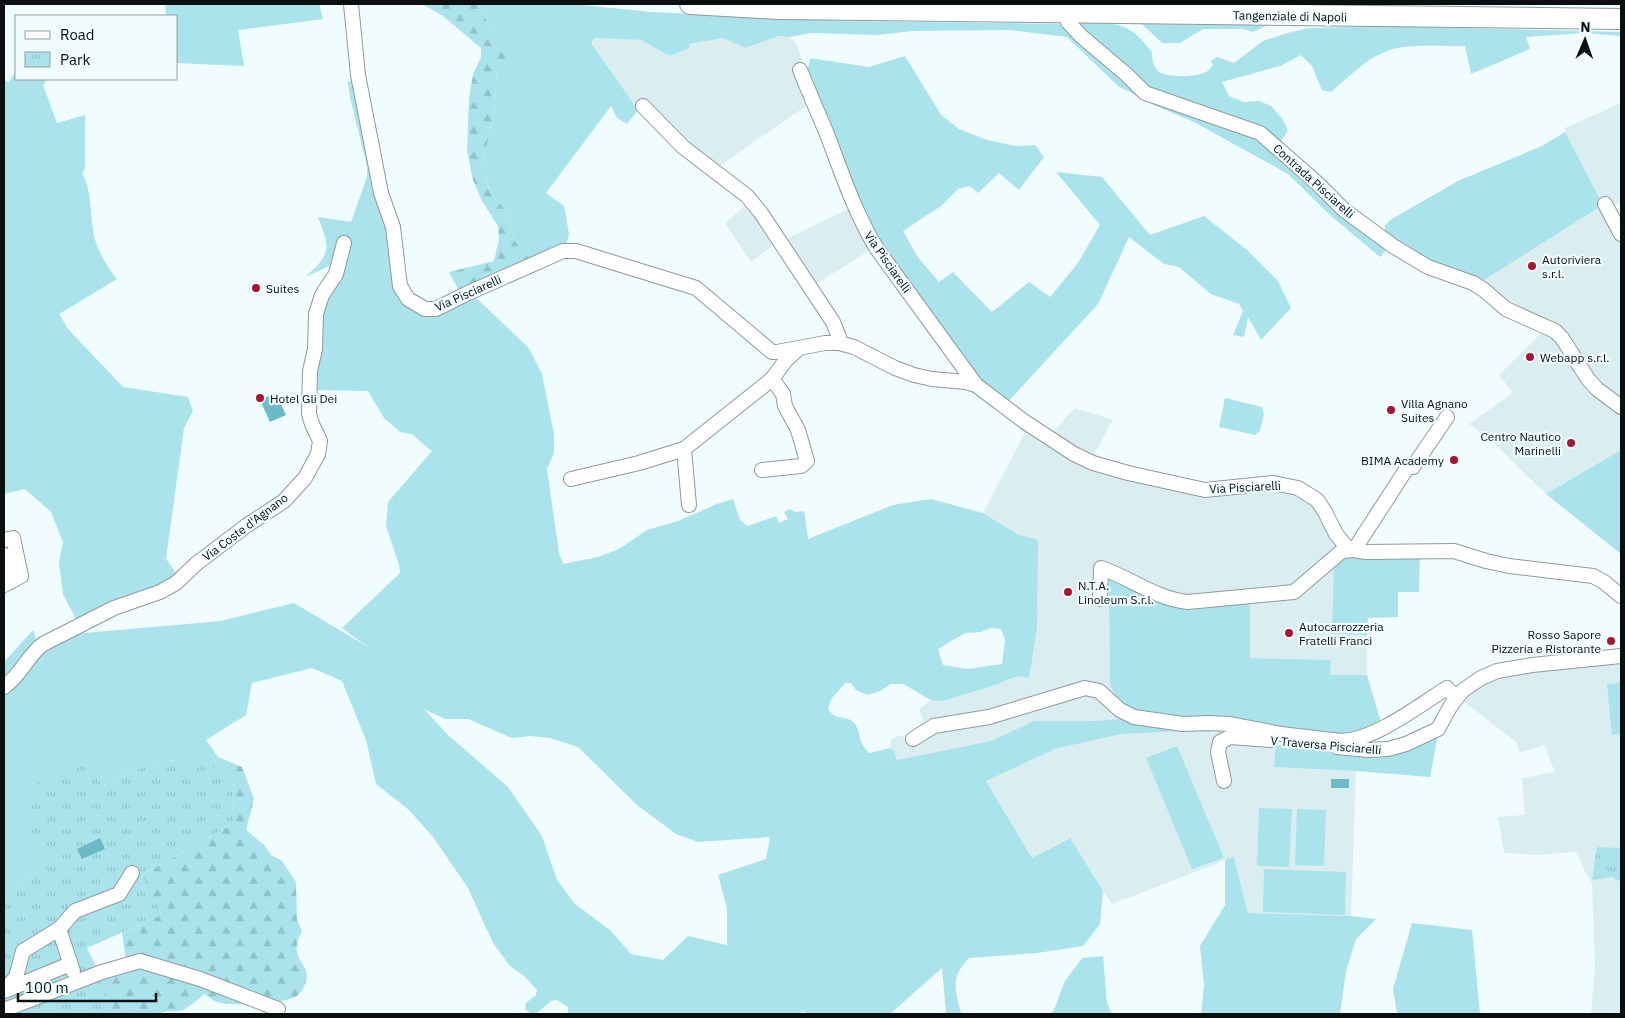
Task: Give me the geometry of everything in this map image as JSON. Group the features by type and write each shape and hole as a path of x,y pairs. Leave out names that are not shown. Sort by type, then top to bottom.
{"highway":[{"name":"Tangenziale di Napoli","path":"690,4 788,10 1621,19"}],"street":[{"name":"Via Pisciarelli","path":"352,4 358,75 381,193 393,227 400,286 408,299 425,309 436,308 563,251 570,250 696,288 772,352 825,343 839,343 854,347 914,375 976,385"},
{"name":"Contrada Pisciarelli","path":"1068,22 1081,36 1128,75 1145,93 1260,133 1316,182 1344,210 1393,246 1428,267 1472,283 1484,290 1506,309 1556,331 1588,379 1597,389 1621,407"},
{"name":"Via Pisciarelli","path":"800,70 853,204 868,234 877,250 976,385 1025,422 1074,454 1093,463 1128,473 1205,490 1273,483 1298,488 1317,500 1340,540 1354,550"},
{"path":"643,106 683,147 747,196 761,213 833,322 839,337 839,343"},
{"path":"1605,204 1621,234"},
{"name":"Via Coste d'Agnano","path":"4,688 18,676 36,649 43,644 114,608 160,592 176,583 196,564 246,526 284,501 305,478 318,454 320,441 309,414 310,371 315,349 316,314 322,295 336,274 344,243"},
{"path":"571,478 639,463 684,449 772,379 786,360 799,348"},
{"path":"762,470 801,466 807,461 798,430 785,406 783,394 772,379"},
{"path":"1354,550 1409,465 1413,467 1447,418"},
{"path":"684,449 689,505"},
{"path":"4,540 13,538 21,576 7,584 4,555"},
{"path":"1100,599 1101,568 1159,595 1178,601 1188,602 1294,592 1342,550 1366,552 1454,551 1508,566 1593,576 1604,582 1621,596"},
{"name":"V Traversa Pisciarelli","path":"1224,780 1218,746 1224,738 1239,737 1369,750 1388,749 1406,744 1438,729 1456,698 1471,684 1497,671 1532,665 1621,656"},
{"path":"913,739 934,726 989,716 1086,688 1099,691 1120,710 1134,717 1183,724 1209,722 1230,724 1282,734 1341,741 1350,741 1380,730 1447,688 1456,698"},
{"path":"4,991 16,977 23,951 59,929 75,911 119,894 132,873"},
{"path":"59,929 76,982"},
{"path":"4,1010 102,972 140,961 200,979 278,1009"},
{"path":"4,991 70,964"}],"shaded area":[{"path":"779,36 789,37 796,43 816,99 718,167 710,175 694,164 638,110 591,43 595,38 641,40 670,56 688,44 723,38 745,48"},
{"path":"1621,103 1621,202 1611,208 1621,229 1621,450 1546,494 1493,442 1469,424 1513,393 1499,375 1549,325 1504,303 1481,282 1603,205 1565,132 1565,128"},
{"path":"746,205 774,245 751,262 725,223"},
{"path":"856,205 878,245 813,286 782,241"},
{"path":"276,393 286,415 270,422 260,400"},
{"path":"1075,408 1113,420 1094,454 1105,459 1152,472 1151,481 1273,487 1276,474 1307,487 1341,532 1332,634 1367,635 1367,675 1330,675 1330,660 1250,658 1116,698 1120,719 1034,721 991,741 897,760 894,751 890,748 892,738 916,732 924,722 919,710 931,700 943,701 1019,676 1029,678 1019,535 983,513 1031,421 1051,434"},
{"path":"1621,658 1621,1014 1591,1014 1595,966 1592,883 1576,852 1539,855 1504,853 1498,817 1525,815 1522,778 1555,772 1544,745 1519,753 1517,743 1462,700 1477,687 1499,673"},
{"path":"1211,719 1278,731 1274,767 1356,771 1351,916 1248,913 1234,857 1112,904 1067,839 1032,858 986,781 1055,749 1121,734 1185,731 1210,732"},
{"path":"1331,779 1349,779 1349,788 1331,788"},
{"path":"100,838 105,849 82,859 77,849"}],"green space":[{"path":"165,4 319,4 323,19 238,30 244,66 178,63 178,15 166,15"},
{"path":"422,4 478,4 496,37 513,51 514,58 497,71 494,118 482,164 489,189 509,215 513,239 530,259 460,293 449,272 494,261 499,239 498,226 482,201 473,180 467,151 469,99 473,74 481,57 481,48 443,16"},
{"path":"478,4 572,4 651,12 845,21 1065,24 1127,82 1251,132 1388,248 1380,257 1331,216 1288,174 1194,122 1154,105 1118,86 1067,37 1010,30 913,31 877,35 812,33 789,37 779,36 745,48 723,38 689,44 689,48 670,56 641,40 595,38 591,43 638,110 627,124 617,118 611,106 546,193 564,206 569,234 566,245 530,259 513,239 509,215 489,189 482,164 494,118 497,71 513,51 496,37"},
{"path":"1075,22 1105,23 1126,28 1138,36 1152,52 1152,58 1158,71 1165,74 1182,76 1208,71 1213,65 1211,61 1217,57 1234,63 1263,41 1310,28 1387,26 1621,32 1621,36 1583,33 1526,37 1530,49 1471,74 1465,46 1405,47 1379,54 1357,69 1331,92 1322,90 1312,66 1301,55 1280,66 1222,82 1229,96 1244,102 1259,101 1271,106 1281,117 1288,130 1281,142 1261,125 1159,95 1146,89"},
{"path":"1142,24 1268,25 1253,32 1243,29 1203,29 1180,43 1162,43"},
{"path":"905,56 941,115 959,129 987,140 1016,146 1035,145 1044,157 1019,190 999,173 978,193 970,186 958,189 941,206 903,231 917,256 939,282 953,272 992,312 1029,282 1050,297 1078,263 1100,225 1056,172 1102,177 1150,235 1204,216 1247,250 1278,281 1291,308 1261,340 1248,317 1244,337 1233,335 1243,311 1239,304 1211,294 1179,267 1164,264 1129,237 1098,304 1007,403 985,387 878,245 807,73 810,58 869,67"},
{"path":"15,73 15,80 45,80 43,85 57,123 85,115 85,168 82,173 89,194 94,236 102,256 117,279 59,314 68,329 123,387 188,397 193,411 184,428 166,559 177,574 162,586 77,621 63,594 59,563 63,542 51,512 25,489 4,494 4,80 9,82"},
{"path":"348,81 355,82 391,230 396,283 422,312 473,295 528,347 542,374 554,434 554,453 547,469 559,553 563,564 598,557 619,549 647,530 678,521 733,499 740,520 748,526 776,516 779,523 788,519 784,512 790,509 795,512 804,511 808,539 893,505 931,499 983,513 1019,535 1038,540 1037,628 1029,678 1019,676 943,701 931,700 903,684 891,684 880,691 868,695 856,690 851,683 845,683 832,698 828,708 837,717 849,719 855,724 863,746 870,753 890,748 894,751 897,760 991,741 1034,721 1120,719 1210,726 1210,732 1185,731 1121,734 1055,749 986,781 1032,858 1070,838 1103,891 1100,924 1083,946 1037,953 969,958 959,971 956,983 957,996 963,1014 946,1014 942,968 890,1014 810,1014 803,1012 795,1014 568,1014 568,1007 557,1000 551,1001 537,1013 530,1013 525,1009 526,1003 536,995 537,990 524,976 510,966 493,943 468,888 433,837 409,810 376,784 366,740 342,681 312,668 252,683 246,715 206,740 218,757 212,767 192,757 133,770 102,786 31,840 41,856 4,907 4,691 38,651 73,634 221,621 294,603 368,647 342,628 400,573 386,526 388,502 433,450 430,450 412,434 400,432 384,418 368,391 311,390 319,318 340,261 305,277 320,262 326,250 325,236 318,217 351,222 367,177 367,166 350,98","holes":["991,628 1001,629 1005,639 1002,664 967,669 943,665 938,649 965,633 981,632","424,709 445,719 468,719 512,738 530,736 550,738 578,747 637,805 676,834 698,842 770,837 766,859 718,875 727,909 727,945 688,936 663,960 631,954 610,930 575,904 557,880 542,836 508,787 448,735"]},
{"path":"1565,132 1603,205 1481,282 1426,261 1385,232 1385,226 1390,220 1458,181 1542,146"},
{"path":"1225,398 1262,407 1264,414 1260,431 1255,435 1219,427"},
{"path":"1621,450 1621,554 1546,494"},
{"path":"1420,555 1419,592 1398,592 1398,617 1368,618 1367,635 1332,634 1334,562 1344,556"},
{"path":"1109,575 1163,601 1250,599 1250,658 1331,660 1330,675 1367,675 1382,726 1354,738 1177,719 1127,708 1116,698 1110,684"},
{"path":"33,630 37,642 4,681 4,662"},
{"path":"1621,683 1621,734 1612,735 1607,684"},
{"path":"1438,735 1430,777 1274,767 1276,745 1375,753"},
{"path":"1177,746 1224,858 1192,869 1146,758"},
{"path":"192,757 233,777 234,823 142,875 162,915 87,948 105,985 104,1014 4,1014 4,907 41,856 31,840 23,807 36,784 89,762 102,786 133,770"},
{"path":"218,757 242,767 254,799 246,830 264,845 271,855 282,861 296,882 297,920 302,931 297,949 307,975 306,982 300,993 295,997 278,1001 243,1004 221,1003 214,1001 204,994 183,1010 159,1014 4,1014 127,967 122,933 161,915 142,875 234,823 233,777 212,767"},
{"path":"1259,808 1292,809 1289,867 1257,866"},
{"path":"1297,809 1326,810 1324,866 1295,865"},
{"path":"1597,847 1621,848 1621,882 1612,877 1592,880"},
{"path":"1234,857 1248,913 1351,916 1376,919 1356,939 1346,971 1340,1014 1201,1014 1204,985 1200,946 1225,905 1225,860"},
{"path":"1264,869 1346,872 1345,915 1263,912"},
{"path":"1412,923 1472,930 1480,1014 1399,1014 1397,1012 1393,989"},
{"path":"1103,956 1107,1003 1112,1014 1049,1014 1053,1012 1065,981 1082,958"}],"place":[{"name":"Autoriviera s.r.l.","path":"1532,266"},
{"name":"Suites","path":"256,288"},
{"name":"Webapp s.r.l.","path":"1530,357"},
{"name":"Hotel Gli Dei","path":"260,398"},
{"name":"Villa Agnano Suites","path":"1391,410"},
{"name":"Centro Nautico Marinelli","path":"1571,443"},
{"name":"BIMA Academy","path":"1454,460"},
{"name":"N.T.A. Linoleum S.r.l.","path":"1068,592"},
{"name":"Autocarrozzeria Fratelli Franci","path":"1289,633"},
{"name":"Rosso Sapore Pizzeria e Ristorante","path":"1611,641"}]}
